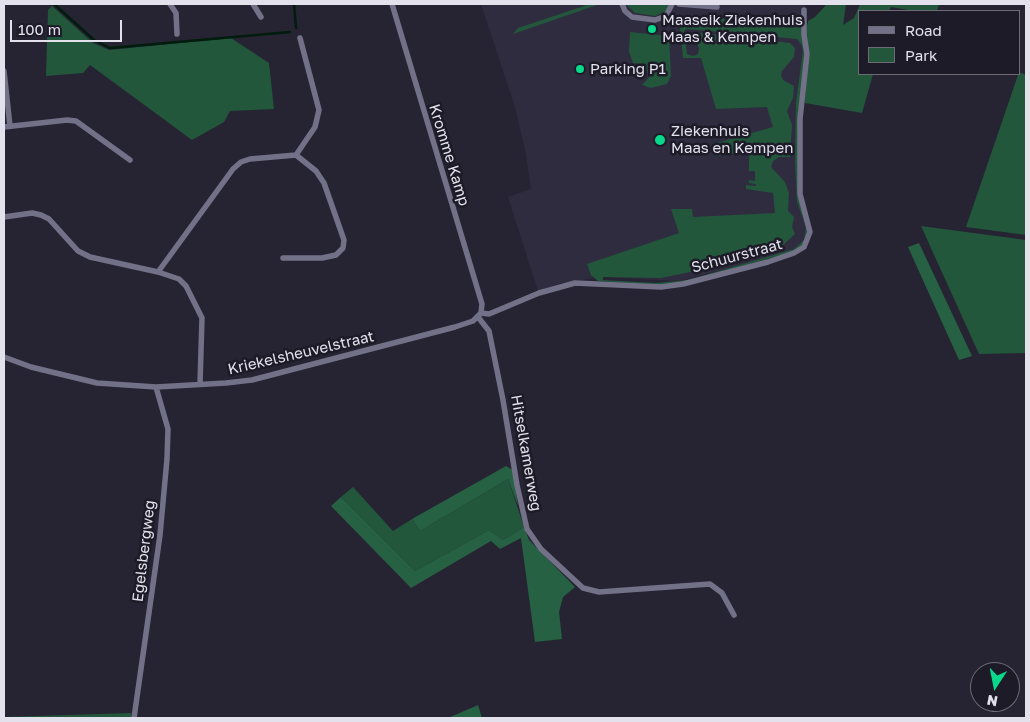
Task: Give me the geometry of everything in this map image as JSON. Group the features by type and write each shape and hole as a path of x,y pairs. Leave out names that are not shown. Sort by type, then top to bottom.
{"street":[{"path":"170,4 176,13 177,34"},
{"path":"253,4 261,17"},
{"name":"Kromme Kamp","path":"392,4 482,304 480,315"},
{"path":"622,4 625,11 632,17 655,20 666,16 672,4"},
{"path":"679,4 717,8"},
{"name":"Schuurstraat","path":"480,315 489,314 539,294 576,283 661,287 683,284 768,262 794,253 804,247 810,232 800,194 800,119 808,54 804,35 804,10"},
{"path":"296,155 315,126 318,110 300,38"},
{"path":"4,72 7,127 67,120 76,121 130,160"},
{"path":"158,272 233,169 241,162 250,159 296,155 316,171 324,183 344,240 343,248 336,255 322,258 283,258"},
{"path":"4,216 32,213 41,215 49,219 78,251 90,257 158,272 179,279 186,286 202,318 200,384"},
{"name":"Kriekelsheuvelstraat","path":"4,357 31,367 96,383 156,387 252,380 455,327 480,315"},
{"name":"Hitselkamerweg","path":"480,315 489,330 517,485 527,529 541,549 583,588 599,592 710,584 722,592 734,615"},
{"name":"Egelsbergweg","path":"134,718 160,535 167,459 168,429 156,387"}],"shaded area":[{"name":"Ziekenhuis Maas en Kempen","path":"481,4 805,4 799,197 808,232 803,246 773,257 679,281 602,277 561,283 538,291 508,197 531,189 525,149 515,107"}],"green space":[{"path":"590,4 600,4 513,34 518,28"},
{"path":"626,4 669,4 666,11 655,16 635,13"},
{"path":"827,4 846,4 843,25 854,18 860,4 939,4 937,10 908,10 891,7 890,10 858,10 858,75 873,75 862,113 805,103 806,32 808,21 815,17"},
{"path":"52,6 93,43 109,50 231,38 269,63 274,109 230,111 224,122 192,140 90,65 83,73 46,76 48,10"},
{"path":"692,15 786,25 799,24 801,26 805,57 798,115 798,195 808,231 804,244 793,252 685,282 662,285 598,281 591,275 587,264 679,233 671,209 692,209 693,217 775,213 773,193 746,189 746,185 756,186 756,184 749,183 749,180 755,181 755,171 749,171 749,152 716,156 713,144 773,127 767,107 716,109 701,58 683,58 680,28 686,18","holes":["687,29 797,39 803,51 796,102 795,161 797,202 806,227 804,240 794,249 688,280 656,283 603,280 603,277 661,278 705,269 782,246 795,234 792,227 794,217 788,211 789,193 785,182 771,167 773,161 779,157 790,157 792,125 787,111 793,98 794,86 783,80 781,75 782,71 794,57 795,48 790,43 694,32 699,49 698,54 693,56 687,54 684,31"]},
{"path":"630,32 669,36 671,76 667,84 651,88 642,85 653,73 647,73 646,64 633,63 629,52"},
{"path":"1020,72 1026,75 1026,235 966,227"},
{"path":"921,226 1026,240 1026,353 979,354"},
{"path":"919,243 972,356 959,360 908,247"},
{"path":"506,466 513,470 518,506 508,479 420,531 412,519"},
{"path":"508,479 524,527 503,540 489,530 415,571 341,497 353,487 393,531 412,519 420,531"},
{"path":"341,497 415,571 489,530 503,540 524,527 529,540 575,587 563,597 559,612 562,639 535,642 521,538 500,549 491,541 411,588 331,506"},
{"path":"478,705 482,718 448,718"},
{"path":"131,713 131,718 4,718 4,717"}],"waterway":[{"path":"54,4 94,40 110,48 290,32"},
{"path":"294,4 296,28"}],"place":[{"name":"Maaseik Ziekenhuis Maas & Kempen","path":"652,29"},
{"name":"Parking P1","path":"580,69"},
{"name":"Ziekenhuis Maas en Kempen","path":"660,140"}]}
